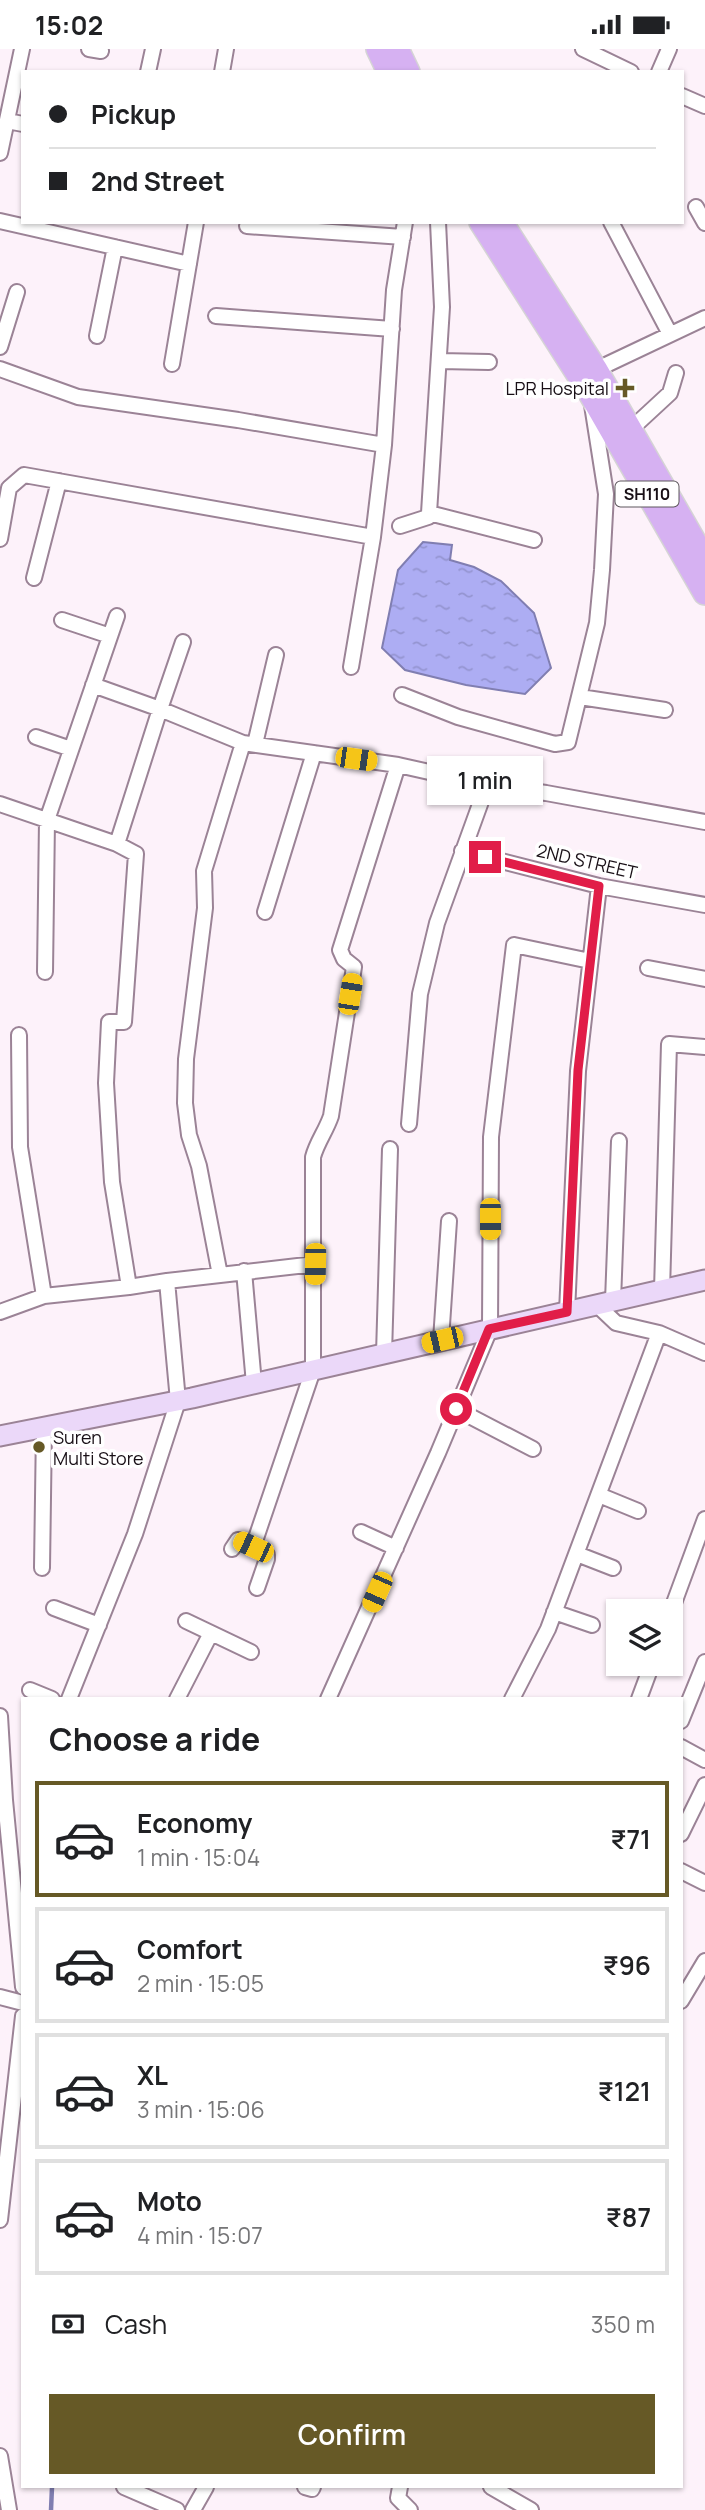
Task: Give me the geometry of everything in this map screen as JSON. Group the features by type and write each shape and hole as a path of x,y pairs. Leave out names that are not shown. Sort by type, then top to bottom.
{"main road":[{"path":"378,49 388,70"},
{"path":"397,49 407,70"},
{"name":"SH110","path":"482,224 588,380 630,430 705,560"},
{"name":"SH110","path":"502,224 705,593"}],"street":[{"path":"0,153 22,49"},
{"path":"148,70 153,49"},
{"path":"222,70 226,49"},
{"path":"583,49 627,70"},
{"path":"660,70 669,49"},
{"path":"684,97 705,106"},
{"path":"7,121 21,124"},
{"path":"696,207 705,223"},
{"path":"0,221 189,264"},
{"path":"172,363 197,224"},
{"path":"400,526 428,517 429,513 443,307 438,224"},
{"path":"612,224 670,334"},
{"path":"247,226 404,230 394,290 384,445 373,537 351,667"},
{"path":"97,336 115,247"},
{"path":"0,347 17,292"},
{"path":"216,316 392,329"},
{"path":"402,695 458,717 560,745 568,743 597,623 606,494 588,380 670,334 705,318"},
{"path":"440,361 489,362"},
{"path":"0,369 78,397 384,445"},
{"path":"630,430 670,393 676,373"},
{"path":"0,539 9,488 24,475 373,537"},
{"path":"34,578 59,481"},
{"path":"429,513 534,540"},
{"path":"45,972 47,820 117,616"},
{"path":"62,620 110,636"},
{"path":"117,844 183,642"},
{"path":"220,1275 199,1166 189,1135 185,1103 186,1059 205,908 204,871 249,743 276,655"},
{"path":"93,685 249,743 398,765 487,785 705,822"},
{"path":"580,697 665,710"},
{"path":"36,737 71,749"},
{"path":"265,912 314,753"},
{"path":"253,1547 313,1370 313,1157 331,1116 354,967 344,959 340,950 398,765"},
{"path":"409,1123 420,994 437,923 487,785"},
{"path":"0,804 117,844 136,854 124,1022 108,1022 106,1083 112,1182 129,1287"},
{"name":"2ND STREET","path":"462,851 599,886 705,905"},
{"path":"567,1312 578,1070 599,886"},
{"path":"329,1697 489,1329 491,1137 514,945 590,961"},
{"path":"648,968 705,979"},
{"path":"19,1035 20,1147 44,1296"},
{"path":"662,1290 669,1044 705,1047"},
{"path":"619,1141 605,1303 616,1323 659,1333 705,1353"},
{"path":"384,1354 390,1149"},
{"path":"442,1340 449,1221"},
{"path":"0,1312 44,1296 315,1264"},
{"path":"244,1271 254,1384"},
{"path":"0,1436 178,1401 705,1280"},
{"path":"70,1697 135,1534 178,1401 167,1281"},
{"path":"513,1697 554,1612 659,1333"},
{"path":"456,1409 534,1449"},
{"path":"42,1568 44,1427"},
{"path":"599,1495 638,1511"},
{"path":"676,1599 705,1519"},
{"path":"361,1532 396,1548"},
{"path":"232,1549 238,1540 264,1552 267,1559 257,1588"},
{"path":"577,1553 612,1568"},
{"path":"54,1608 99,1625"},
{"path":"554,1612 592,1625"},
{"path":"186,1622 251,1652"},
{"path":"178,1697 211,1633"},
{"path":"683,1716 705,1662"},
{"path":"640,1697 648,1676"},
{"path":"30,1690 47,1697"},
{"path":"0,1716 3,1800 21,1963"},
{"path":"683,1748 705,1760"},
{"path":"683,1830 705,1786"},
{"path":"683,1872 705,1883"},
{"path":"0,1898 16,1902"},
{"path":"683,1998 705,1961"},
{"path":"0,1997 21,2002"},
{"path":"0,2220 21,2034"},
{"path":"0,2456 9,2510"},
{"path":"126,2488 173,2509"},
{"path":"193,2510 205,2488"},
{"path":"400,2488 398,2498 410,2510"},
{"path":"493,2488 531,2510"}],"water":[{"path":"423,542 452,545 450,560 474,567 501,581 534,613 551,668 525,694 466,685 405,670 382,648 398,570"}],"waterway":[{"path":"51,2510 52,2488"}],"place":[{"name":"LPR Hospital","path":"625,388"},
{"name":"Suren Multi Store","path":"39,1447"}],"route":[{"path":"456,1409 489,1329 567,1312 578,1070 599,886 485,857"}]}
